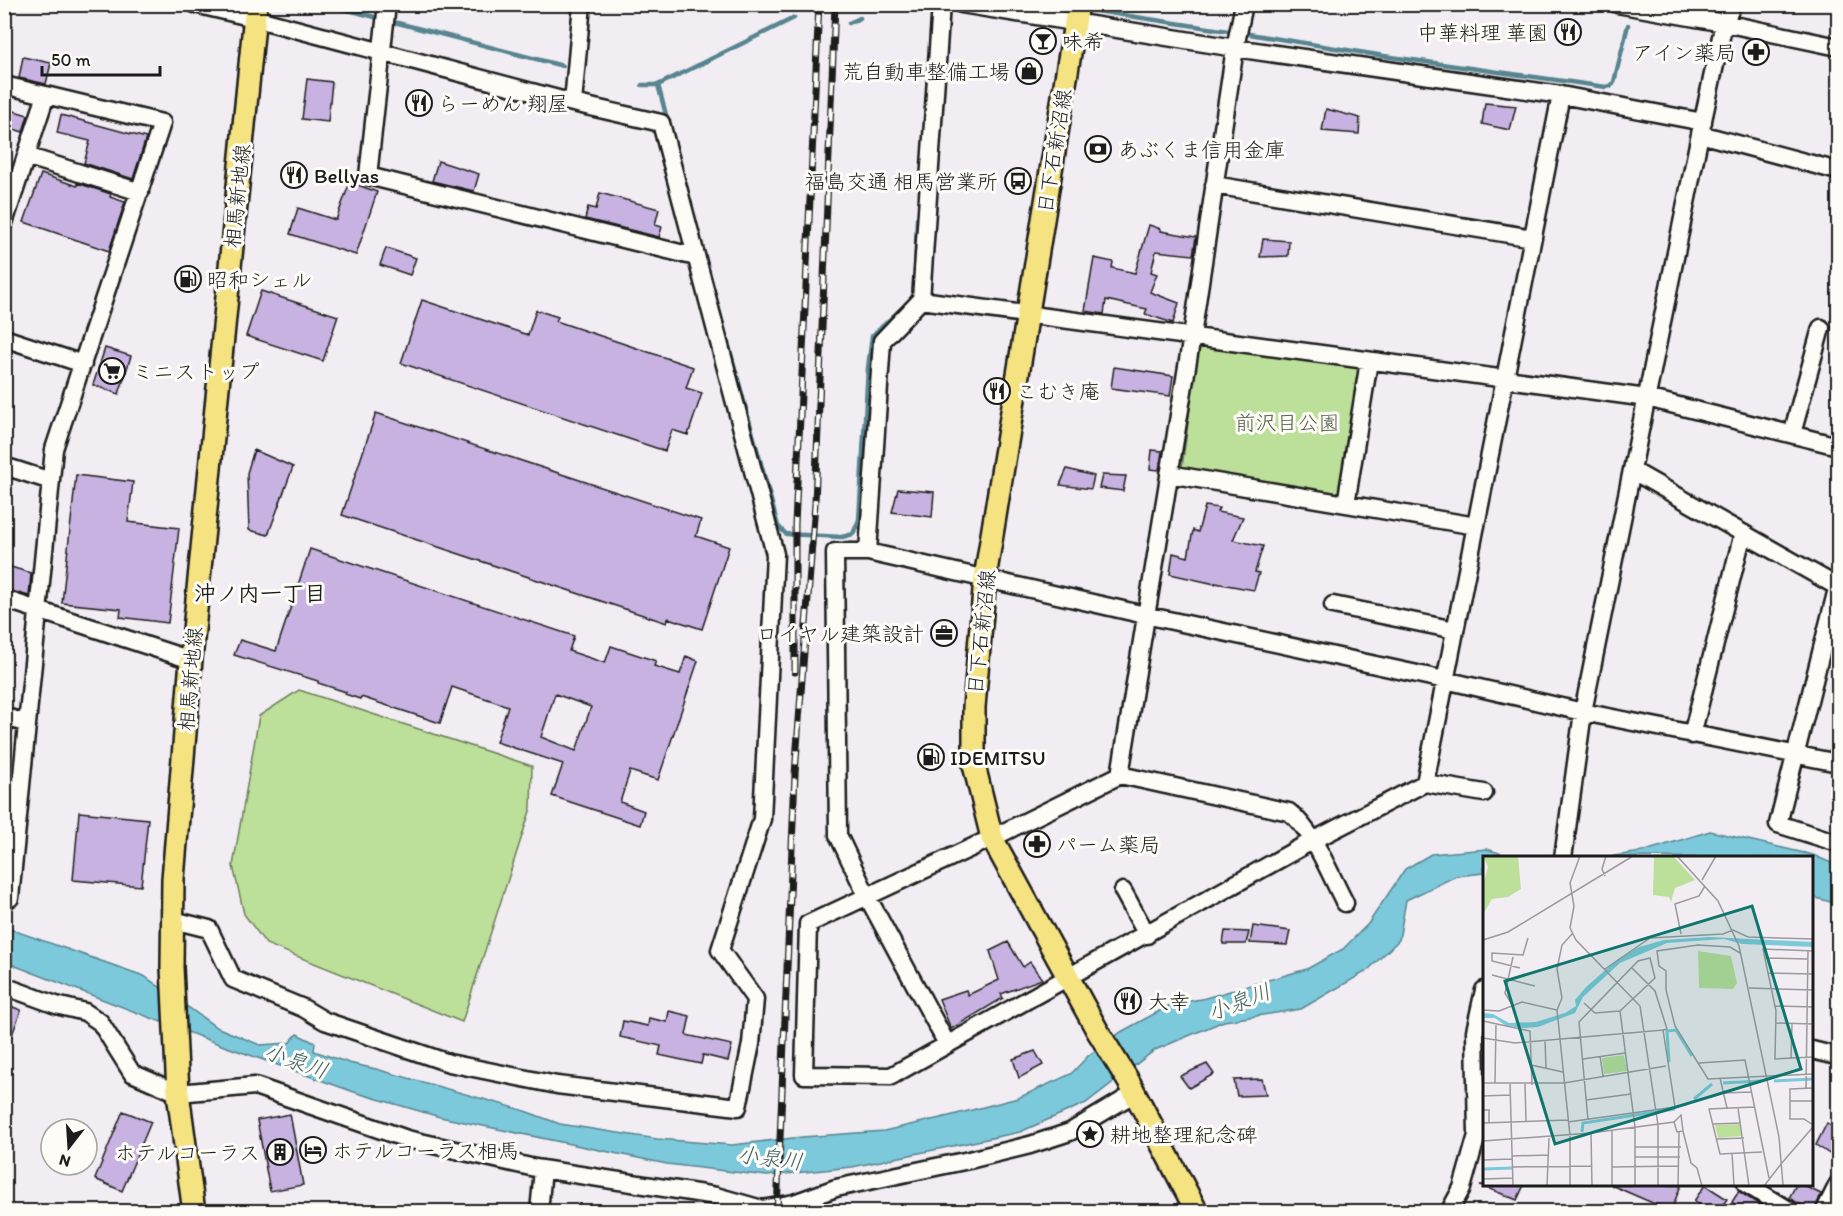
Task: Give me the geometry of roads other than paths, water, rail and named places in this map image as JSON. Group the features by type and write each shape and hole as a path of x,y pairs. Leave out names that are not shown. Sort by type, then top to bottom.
{"main road":[{"name":"相馬新地線","path":"194,1212 178,1093 172,967 173,879 191,660 255,11"},
{"name":"日下石新沼線","path":"1076,13 986,578 974,707 974,765 992,838 1068,979 1132,1088 1197,1212"}],"street":[{"path":"173,920 209,929 233,979 303,1008 325,1021 449,1063 556,1085 738,1107 751,1044 754,999 720,950 762,819 775,554 661,123 382,54 255,11 195,4"},
{"path":"573,103 582,4"},
{"path":"868,552 882,341 921,300 941,4"},
{"path":"961,4 1076,13 1238,38 1561,95 1701,128 1839,171"},
{"path":"1120,775 1245,4"},
{"path":"1617,4 1839,47"},
{"path":"1564,856 1583,712 1701,128 1724,23 1733,4"},
{"path":"386,11 368,176 696,257"},
{"path":"4,85 162,123 54,449 27,724 11,830 10,898 4,897"},
{"path":"4,223 46,95"},
{"path":"1425,783 1561,95"},
{"path":"26,156 140,192"},
{"path":"1215,185 1533,238"},
{"path":"921,300 1647,398 1839,446"},
{"path":"1792,434 1821,328"},
{"path":"4,338 83,364"},
{"path":"1346,504 1369,361"},
{"path":"4,466 51,481"},
{"path":"1633,471 1838,586 1778,825 1839,843"},
{"path":"1169,474 1476,526"},
{"path":"1692,735 1743,533"},
{"path":"947,1044 867,896 838,835 836,552 868,552 1583,712 1839,764"},
{"path":"4,598 191,660"},
{"path":"1333,605 1455,630"},
{"path":"4,716 27,724"},
{"path":"1345,903 1312,841 1299,820 1289,812 1120,775 808,924 804,1075 891,1076 1312,841 1425,783 1484,793"},
{"path":"1123,891 1147,935"},
{"path":"4,986 56,1005 85,1012 100,1022 132,1073 178,1093 255,1086 407,1139 543,1169 716,1196 762,1209 794,1203 836,1188 1030,1145 1070,1132 1132,1088"},
{"path":"1449,1212 1462,1188 1477,1135 1475,1031 1483,998"},
{"path":"1813,1050 1832,1055 1839,1054"},
{"path":"539,1212 543,1169"},
{"path":"1824,1212 1839,1184"},
{"path":"1748,1186 1792,1212"}],"water":[{"path":"1710,831 1813,855 1838,866 1838,904 1813,897 1813,856 1614,856 1642,852"},
{"name":"小泉川","path":"1487,849 1508,856 1483,856 1483,873 1456,876 1406,900 1399,940 1367,971 1301,1009 1224,1021 1155,1050 1086,1103 1020,1132 852,1167 767,1176 667,1164 440,1117 357,1093 224,1046 5,962 4,927 144,976 216,1027 260,1045 289,1043 297,1034 315,1043 314,1051 349,1063 522,1110 560,1124 657,1139 732,1145 884,1131 1018,1098 1071,1074 1088,1056 1121,1032 1174,1003 1202,999 1307,969 1343,949 1368,924 1405,869 1431,854"}],"waterway":[{"path":"325,4 563,66"},
{"path":"1053,4 1071,7"},
{"path":"1083,9 1235,32"},
{"path":"642,85 658,85 794,18"},
{"path":"849,23 860,18"},
{"path":"1243,33 1384,56 1606,87 1611,86 1614,82 1628,25"},
{"path":"658,85 668,122"},
{"path":"915,275 917,218"},
{"path":"711,281 778,526 786,534 842,537 853,534 859,520 872,336 900,310"}],"railway":[{"path":"795,672 795,525 819,4"},
{"path":"777,1212 795,774 815,503 835,4"}],"place":[{"name":"中華料理 華園","path":"1568,32"},
{"name":"味希","path":"1043,41"},
{"name":"アイン薬局","path":"1756,52"},
{"name":"荒自動車整備工場","path":"1029,71"},
{"name":"らーめん 翔屋","path":"419,103"},
{"name":"あぶくま信用金庫","path":"1098,149"},
{"name":"Bellyas","path":"294,175"},
{"name":"福島交通 相馬営業所","path":"1018,181"},
{"name":"昭和シェル","path":"188,279"},
{"name":"ミニストップ","path":"112,371"},
{"name":"こむき庵","path":"997,391"},
{"name":"ロイヤル建築設計","path":"944,633"},
{"name":"IDEMITSU","path":"931,757"},
{"name":"パーム薬局","path":"1037,844"},
{"name":"大幸","path":"1128,1001"},
{"name":"耕地整理紀念碑","path":"1090,1134"},
{"name":"ホテルコーラス相馬","path":"313,1150"},
{"name":"ホテルコーラス","path":"280,1152"}],"district":[{"name":"沖ノ内一丁目","path":"260,593"}],"park label":[{"name":"前沢目公園","path":"1287,422"}]}
